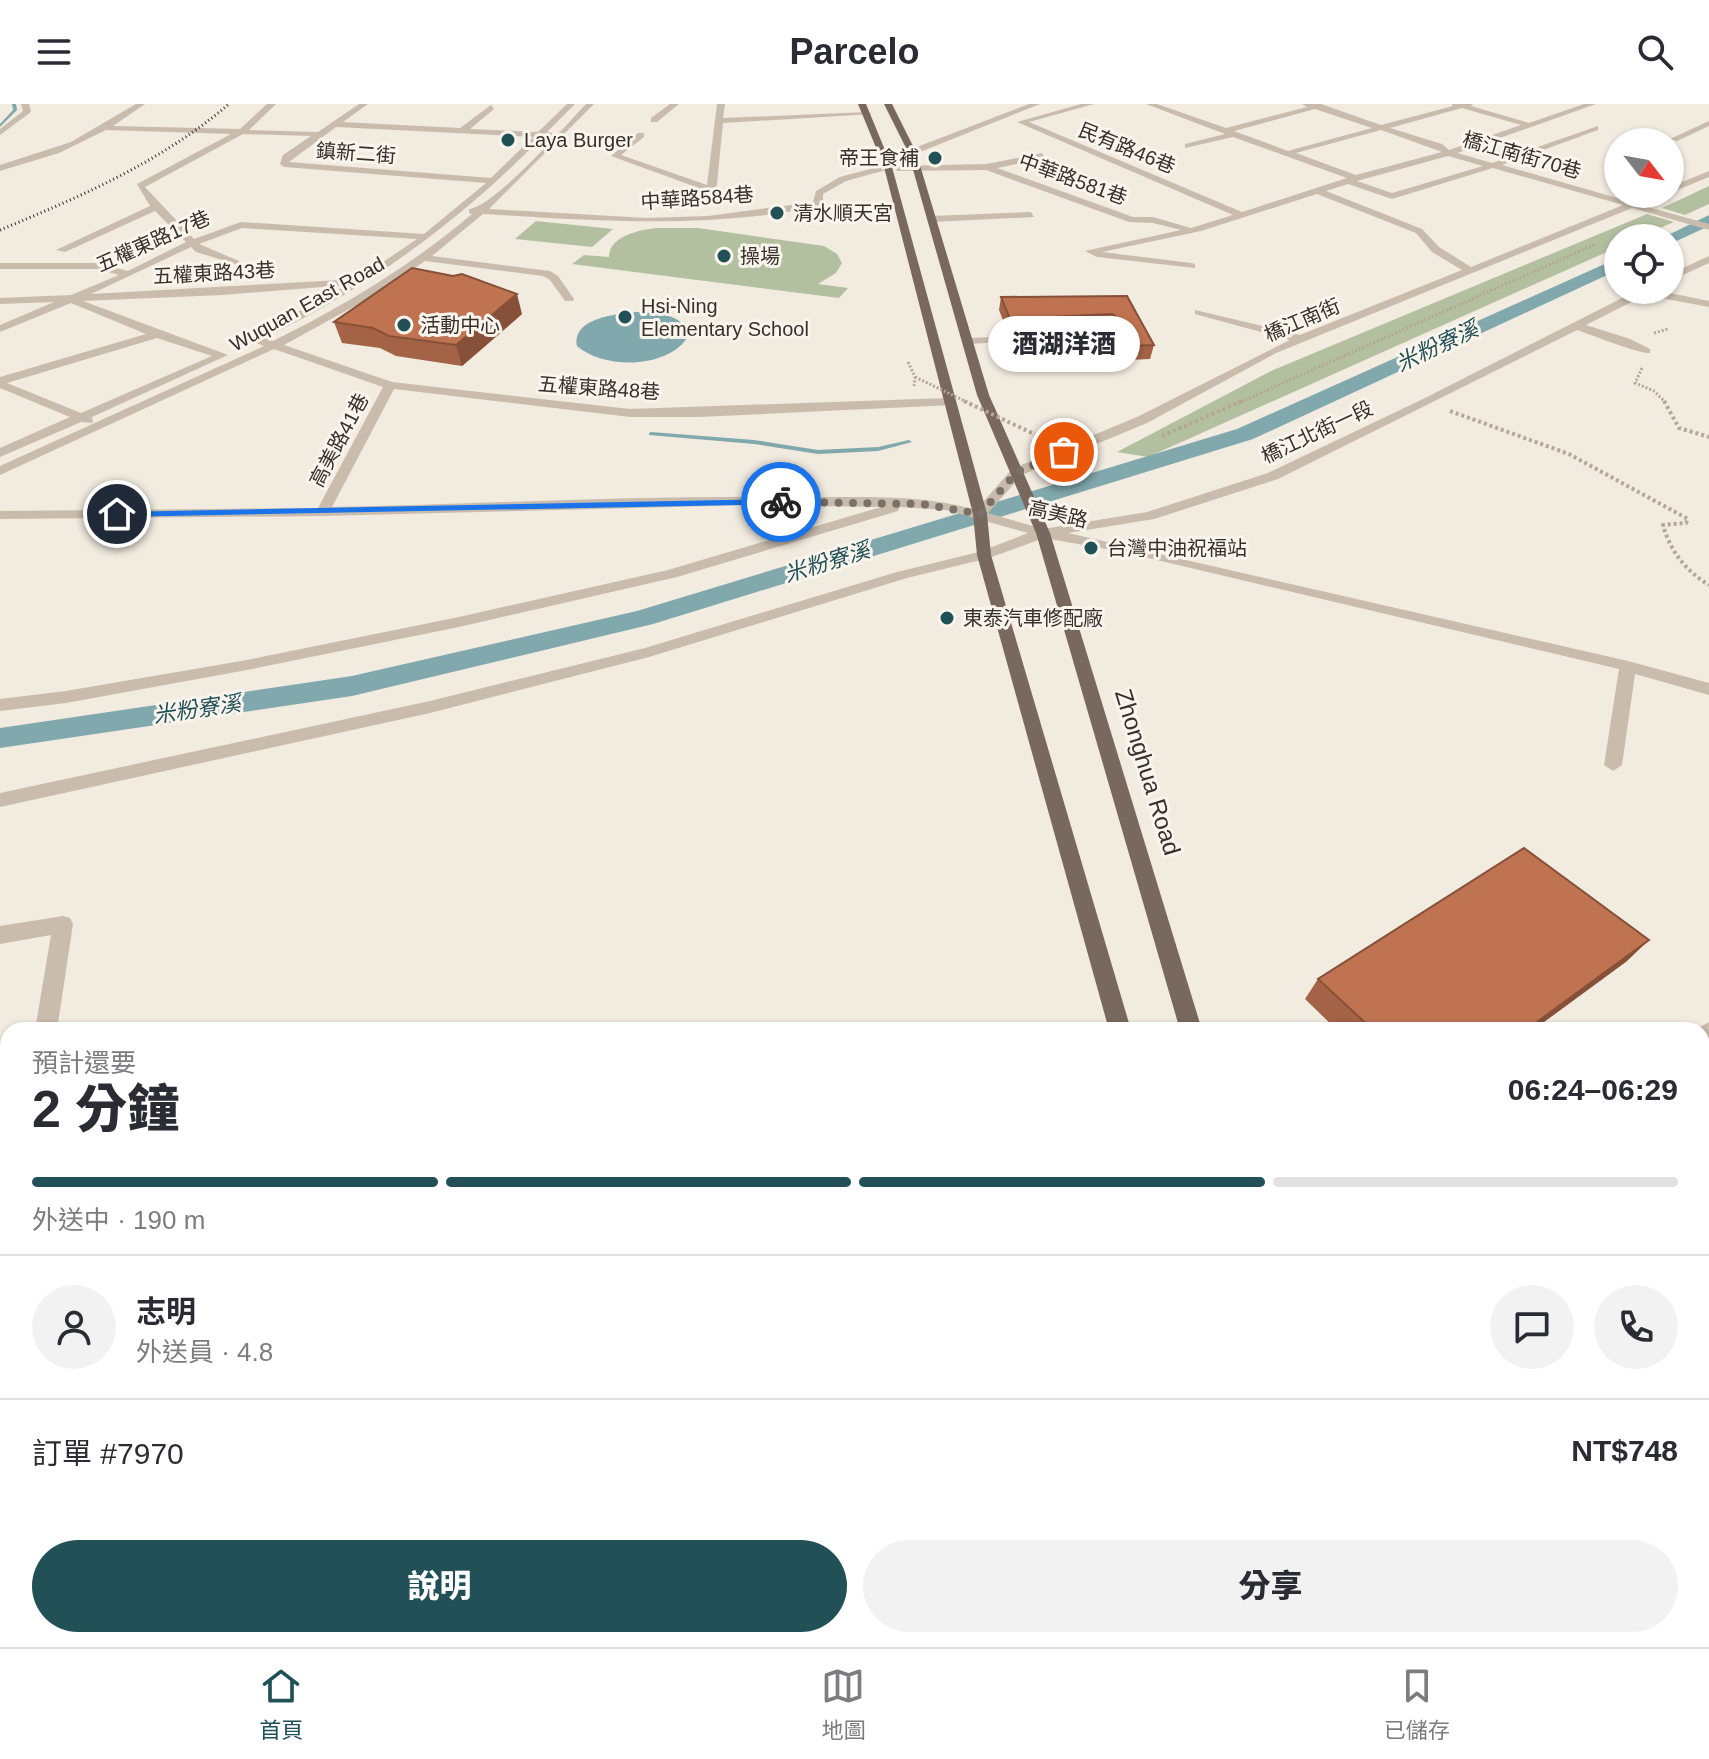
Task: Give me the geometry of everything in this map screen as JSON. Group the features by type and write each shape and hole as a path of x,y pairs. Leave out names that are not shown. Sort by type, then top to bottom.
{"main road":[{"path":"888,104 912,152 983,395 1017,472"},
{"path":"865,109 888,167 980,514 984,555 1118,1022"},
{"name":"Zhonghua Road","path":"1017,472 1040,532 1189,1022"}],"street":[{"path":"0,133 27,112 25,104"},
{"path":"0,168 57,153 107,128 141,104"},
{"path":"235,263 200,250 156,207 140,186 243,131 272,104"},
{"name":"鎮新二街","path":"364,104 286,157 284,164 492,181"},
{"name":"Wuquan East Road","path":"0,453 256,339 361,280 460,210 571,104"},
{"name":"Wuquan East Road","path":"0,471 275,345 353,303 423,258 480,211 533,165 590,104"},
{"path":"654,120 675,104"},
{"path":"708,219 721,104"},
{"path":"912,152 1036,104"},
{"name":"民有路46巷","path":"1090,104 1021,122 1242,215"},
{"path":"1150,104 1288,153 1392,196 1492,166 1595,128"},
{"path":"1188,146 1310,106 1326,104"},
{"path":"1191,266 1100,256 1090,251 1194,230 1448,153 1592,104"},
{"path":"1288,153 1462,105 1543,130"},
{"name":"橋江南街70巷","path":"1310,106 1439,146 1448,153 1604,197"},
{"path":"463,130 491,107"},
{"path":"719,121 865,109"},
{"path":"1684,133 1709,123"},
{"name":"鎮新二街","path":"333,124 560,135"},
{"path":"107,128 318,134"},
{"path":"1690,130 1709,135"},
{"path":"1557,133 1571,137"},
{"path":"641,135 615,156 712,190"},
{"name":"中華路584巷","path":"460,210 590,219 708,219 820,204 817,201 819,193 843,179 888,167 912,152"},
{"name":"中華路581巷","path":"888,167 987,167 1042,156"},
{"name":"中華路581巷","path":"987,167 1132,220 1153,220 1194,230"},
{"path":"1684,184 1709,174"},
{"path":"1318,191 1419,231 1427,243 1446,259 1470,270"},
{"path":"61,250 156,207"},
{"name":"橋江南街","path":"980,514 1017,472 1142,420 1272,351 1625,208"},
{"name":"橋江南街70巷","path":"1643,208 1709,227"},
{"path":"932,219 1031,215"},
{"name":"五權東路17巷","path":"0,329 229,229 253,224 425,237"},
{"path":"423,258 546,273 554,278 569,299"},
{"path":"1684,271 1709,259"},
{"path":"0,266 97,266 129,274"},
{"name":"五權東路43巷","path":"0,301 222,292 361,280"},
{"path":"1684,299 1709,304"},
{"path":"68,300 222,355"},
{"name":"橋江北街一段","path":"0,800 459,700 649,652 902,575 984,555 1040,532 1149,516 1273,476 1427,402 1617,304"},
{"path":"1199,312 1301,339"},
{"path":"1574,325 1646,351"},
{"path":"0,383 157,334"},
{"path":"968,341 1047,337"},
{"name":"五權東路48巷","path":"256,339 390,385 630,413 948,402"},
{"path":"0,383 103,425"},
{"name":"高美路41巷","path":"323,512 390,385"},
{"name":"高美路","path":"0,515 323,512 750,501 947,506 1040,532 1123,548 1628,666 1709,689"},
{"path":"0,705 247,665 459,622 672,574 872,516 904,503"},
{"path":"1613,765 1628,666"},
{"path":"0,935 63,924 47,1022"}],"path":[{"path":"1160,437 1604,239"},
{"path":"1646,351 1635,383 1659,394 1677,427 1690,435 1709,437"},
{"path":"908,362 915,377 1083,457"},
{"path":"1427,402 1569,454 1688,519 1686,523 1663,525 1667,543 1698,579 1709,585"}],"green space":[{"path":"1709,186 1709,204 1685,215 1662,208 1684,208 1684,198"},
{"path":"1647,214 1674,222 1669,224 1623,224"},
{"path":"536,221 613,229 592,247 515,239"},
{"path":"657,228 698,228 824,246 837,254 842,263 836,273 818,284 848,288 839,298 572,264 584,255 609,257 610,250 619,239"},
{"path":"1604,232 1604,253 1148,457 1117,452 1271,371"}],"water":[{"path":"636,312 675,318 689,335 680,346 667,354 636,362 603,359 577,346 577,337 588,323 607,316"}],"building":[{"path":"412,268 453,276 462,274 517,294 456,345 389,336 373,328 334,322"},
{"path":"1127,296 1154,345 1060,349 1063,353 1025,356 1013,331 1117,325 1122,320 1112,314 1010,319 1001,297"},
{"path":"1524,848 1649,940 1537,1022 1364,1022 1318,979"}],"waterway":[{"path":"0,126 15,110 14,104"},
{"name":"米粉寮溪","path":"1684,232 1709,220"},
{"name":"米粉寮溪","path":"0,738 352,686 643,618 1245,434 1604,269"},
{"path":"651,434 754,442 818,452 878,449 909,442"}],"railway":[{"path":"0,230 120,176 176,143 229,104"}],"way so far":[{"path":"781,502 922,504 980,514 1017,472 1064,452"}],"place":[{"name":"Laya Burger","path":"508,140"},
{"name":"帝王食補","path":"935,158"},
{"name":"清水順天宮","path":"777,213"},
{"name":"操場","path":"724,256"},
{"name":"Hsi-Ning Elementary School","path":"625,317"},
{"name":"活動中心","path":"404,325"},
{"name":"酒湖洋酒","path":"1064,452"},
{"name":"台灣中油祝福站","path":"1091,548"},
{"name":"東泰汽車修配廠","path":"947,618"}],"route":[{"path":"117,514 781,502"}]}
